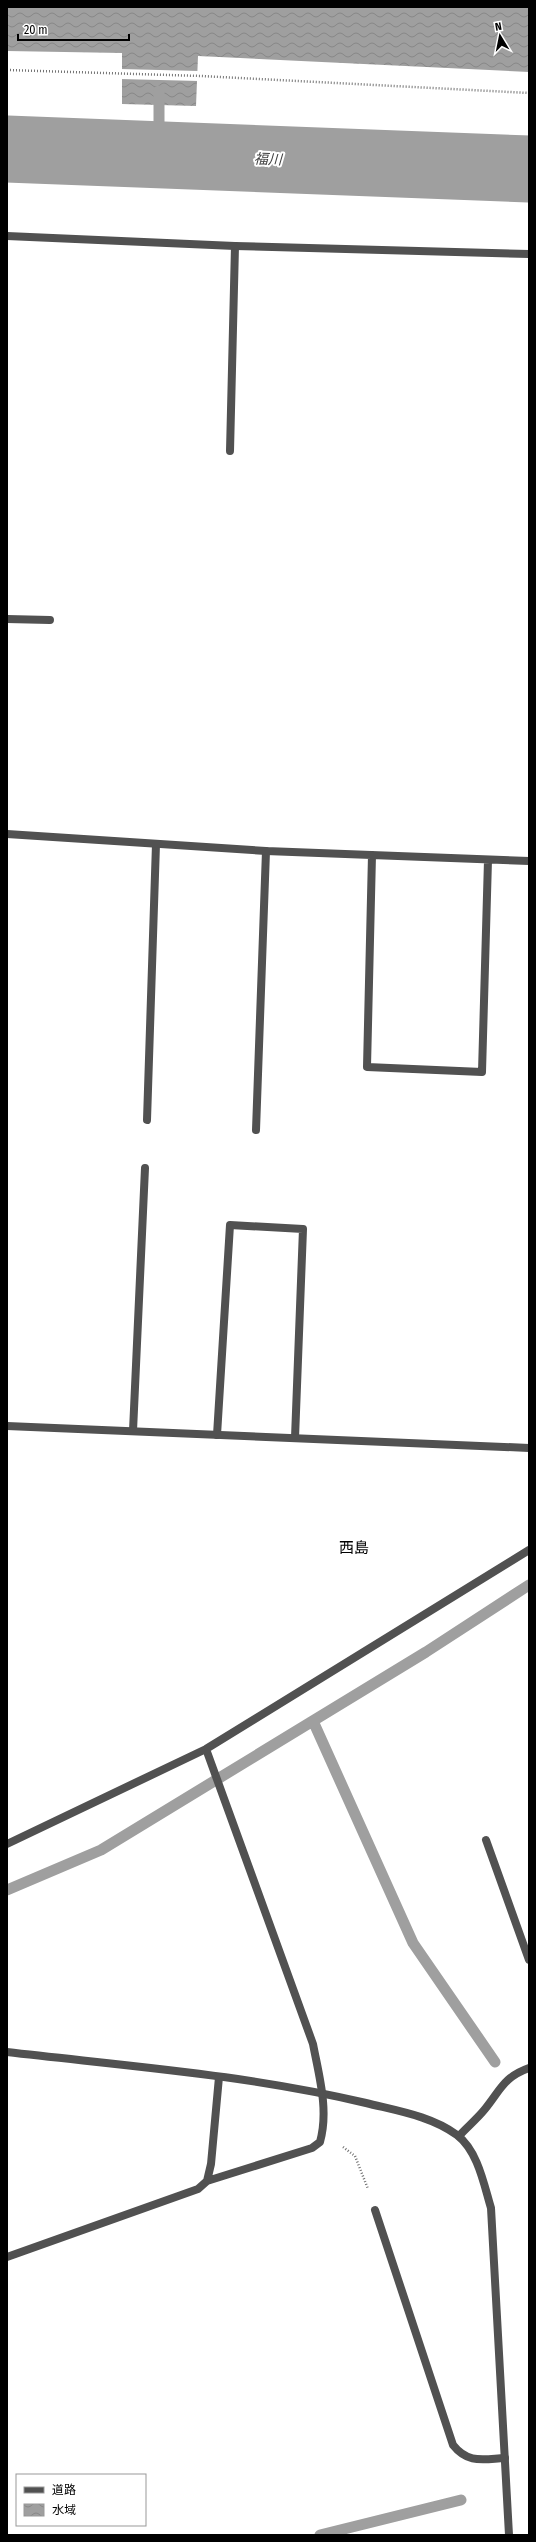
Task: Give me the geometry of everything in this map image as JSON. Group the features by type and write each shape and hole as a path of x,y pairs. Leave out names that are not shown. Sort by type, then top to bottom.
{"street":[{"path":"7,236 235,246 529,254"},
{"path":"230,451 235,246"},
{"path":"7,619 50,620"},
{"path":"7,834 266,851 529,861"},
{"path":"146,1120 156,844"},
{"path":"256,1130 266,851"},
{"path":"372,855 367,1068 482,1072 488,860"},
{"path":"133,1431 145,1168"},
{"path":"217,1435 230,1225 303,1229 295,1438"},
{"path":"7,1426 529,1448"},
{"path":"7,1844 206,1749 529,1550"},
{"path":"206,1749 313,2044 323,2093 324,2128 320,2142 312,2148 206,2181"},
{"path":"486,1840 529,1960"},
{"path":"7,2052 219,2077 323,2093 437,2122 459,2136 469,2148 482,2175 491,2208 509,2535"},
{"path":"459,2136 484,2111 503,2082 514,2074 529,2068"},
{"path":"7,2257 198,2190 206,2181 211,2164 219,2077"},
{"path":"375,2210 453,2445 461,2455 478,2460 505,2458"}],"path":[{"path":"7,70 201,76 529,93"},
{"path":"320,2142 347,2148 355,2156 375,2210"}],"water":[{"path":"7,7 529,7 529,72 198,56 196,106 122,104 122,53 7,51"}],"pier":[{"path":"120,69 199,71 199,81 120,79"}],"waterway":[{"path":"159,91 159,154"},
{"name":"福川","path":"7,149 529,169"},
{"path":"7,1890 101,1850 426,1652 529,1585"},
{"path":"313,1721 413,1943 495,2062"},
{"path":"320,2535 461,2500"}],"district":[{"name":"西島","path":"354,1548"}]}
